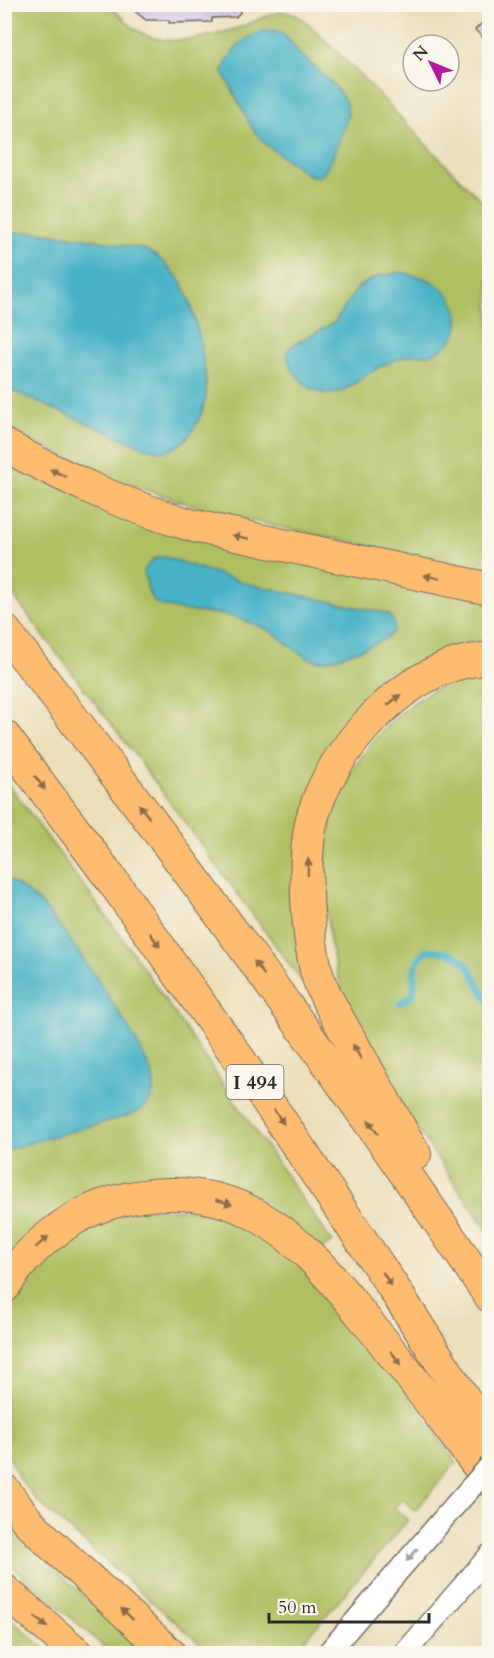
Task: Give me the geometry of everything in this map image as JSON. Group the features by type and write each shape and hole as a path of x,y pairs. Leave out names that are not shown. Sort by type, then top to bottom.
{"highway":[{"path":"4,445 97,492 149,513 194,526 489,589"},
{"path":"4,630 225,920 334,1071 489,1296"},
{"path":"489,658 446,667 418,681 375,716 357,736 326,784 313,813 309,839 307,909 318,977 340,1022 489,1285"},
{"name":"I 494","path":"4,736 114,883 243,1065 391,1284 489,1439"},
{"path":"4,1287 24,1259 57,1230 77,1217 119,1200 175,1194 197,1195 239,1206 289,1236 318,1264 412,1378 489,1481"},
{"path":"4,1490 26,1519 48,1541 170,1653"},
{"path":"4,1590 78,1653"}],"street":[{"path":"327,1653 489,1466"},
{"path":"404,1653 486,1559"}],"green space":[{"path":"4,5 109,5 142,33 160,39 173,40 202,38 279,12 294,14 315,30 489,207 489,570 274,526 192,505 112,479 5,428"},
{"path":"4,459 489,595 489,637 449,648 405,672 329,753 304,984 135,755 5,585"},
{"path":"489,668 489,1233 412,1121 376,1062 361,1032 339,980 333,958 325,893 325,872 327,841 334,810 365,751 395,718 412,704 444,685"},
{"path":"5,780 128,946 332,1242 322,1249 187,1182 5,1263"},
{"path":"139,1209 200,1210 243,1224 295,1257 420,1410 456,1463 415,1510 402,1499 394,1508 408,1520 303,1642 290,1654 208,1653 202,1649 203,1646 38,1502 19,1478 5,1449 4,1319 19,1289 51,1252 92,1224"},
{"path":"4,1515 56,1570 145,1653 111,1653 5,1560"},
{"path":"5,1614 50,1653 5,1653"}],"water":[{"path":"273,30 283,33 298,52 334,85 346,102 348,116 332,159 323,174 317,177 309,175 266,145 252,128 223,72 230,56 241,43 256,34"},
{"path":"37,232 144,249 164,262 179,279 187,294 199,336 206,392 196,425 179,445 165,451 145,448 5,388 5,233"},
{"path":"400,272 435,283 450,297 458,313 456,331 452,339 434,353 401,358 377,368 337,393 326,394 315,391 303,382 291,367 287,350 335,322 358,287 376,277"},
{"path":"165,557 249,584 389,614 394,622 394,629 382,640 359,650 325,660 311,659 268,630 251,623 226,615 160,605 154,601 148,590 144,570 155,558"},
{"path":"5,878 41,904 72,942 140,1048 154,1085 149,1103 134,1114 5,1150"}],"building":[{"path":"126,4 247,4 236,17 212,18 212,22 169,23 169,20 146,20"},
{"path":"490,15 490,44 475,30"}],"waterway":[{"path":"400,1003 413,995 415,967 427,950 441,951 464,961 490,1001"}]}
